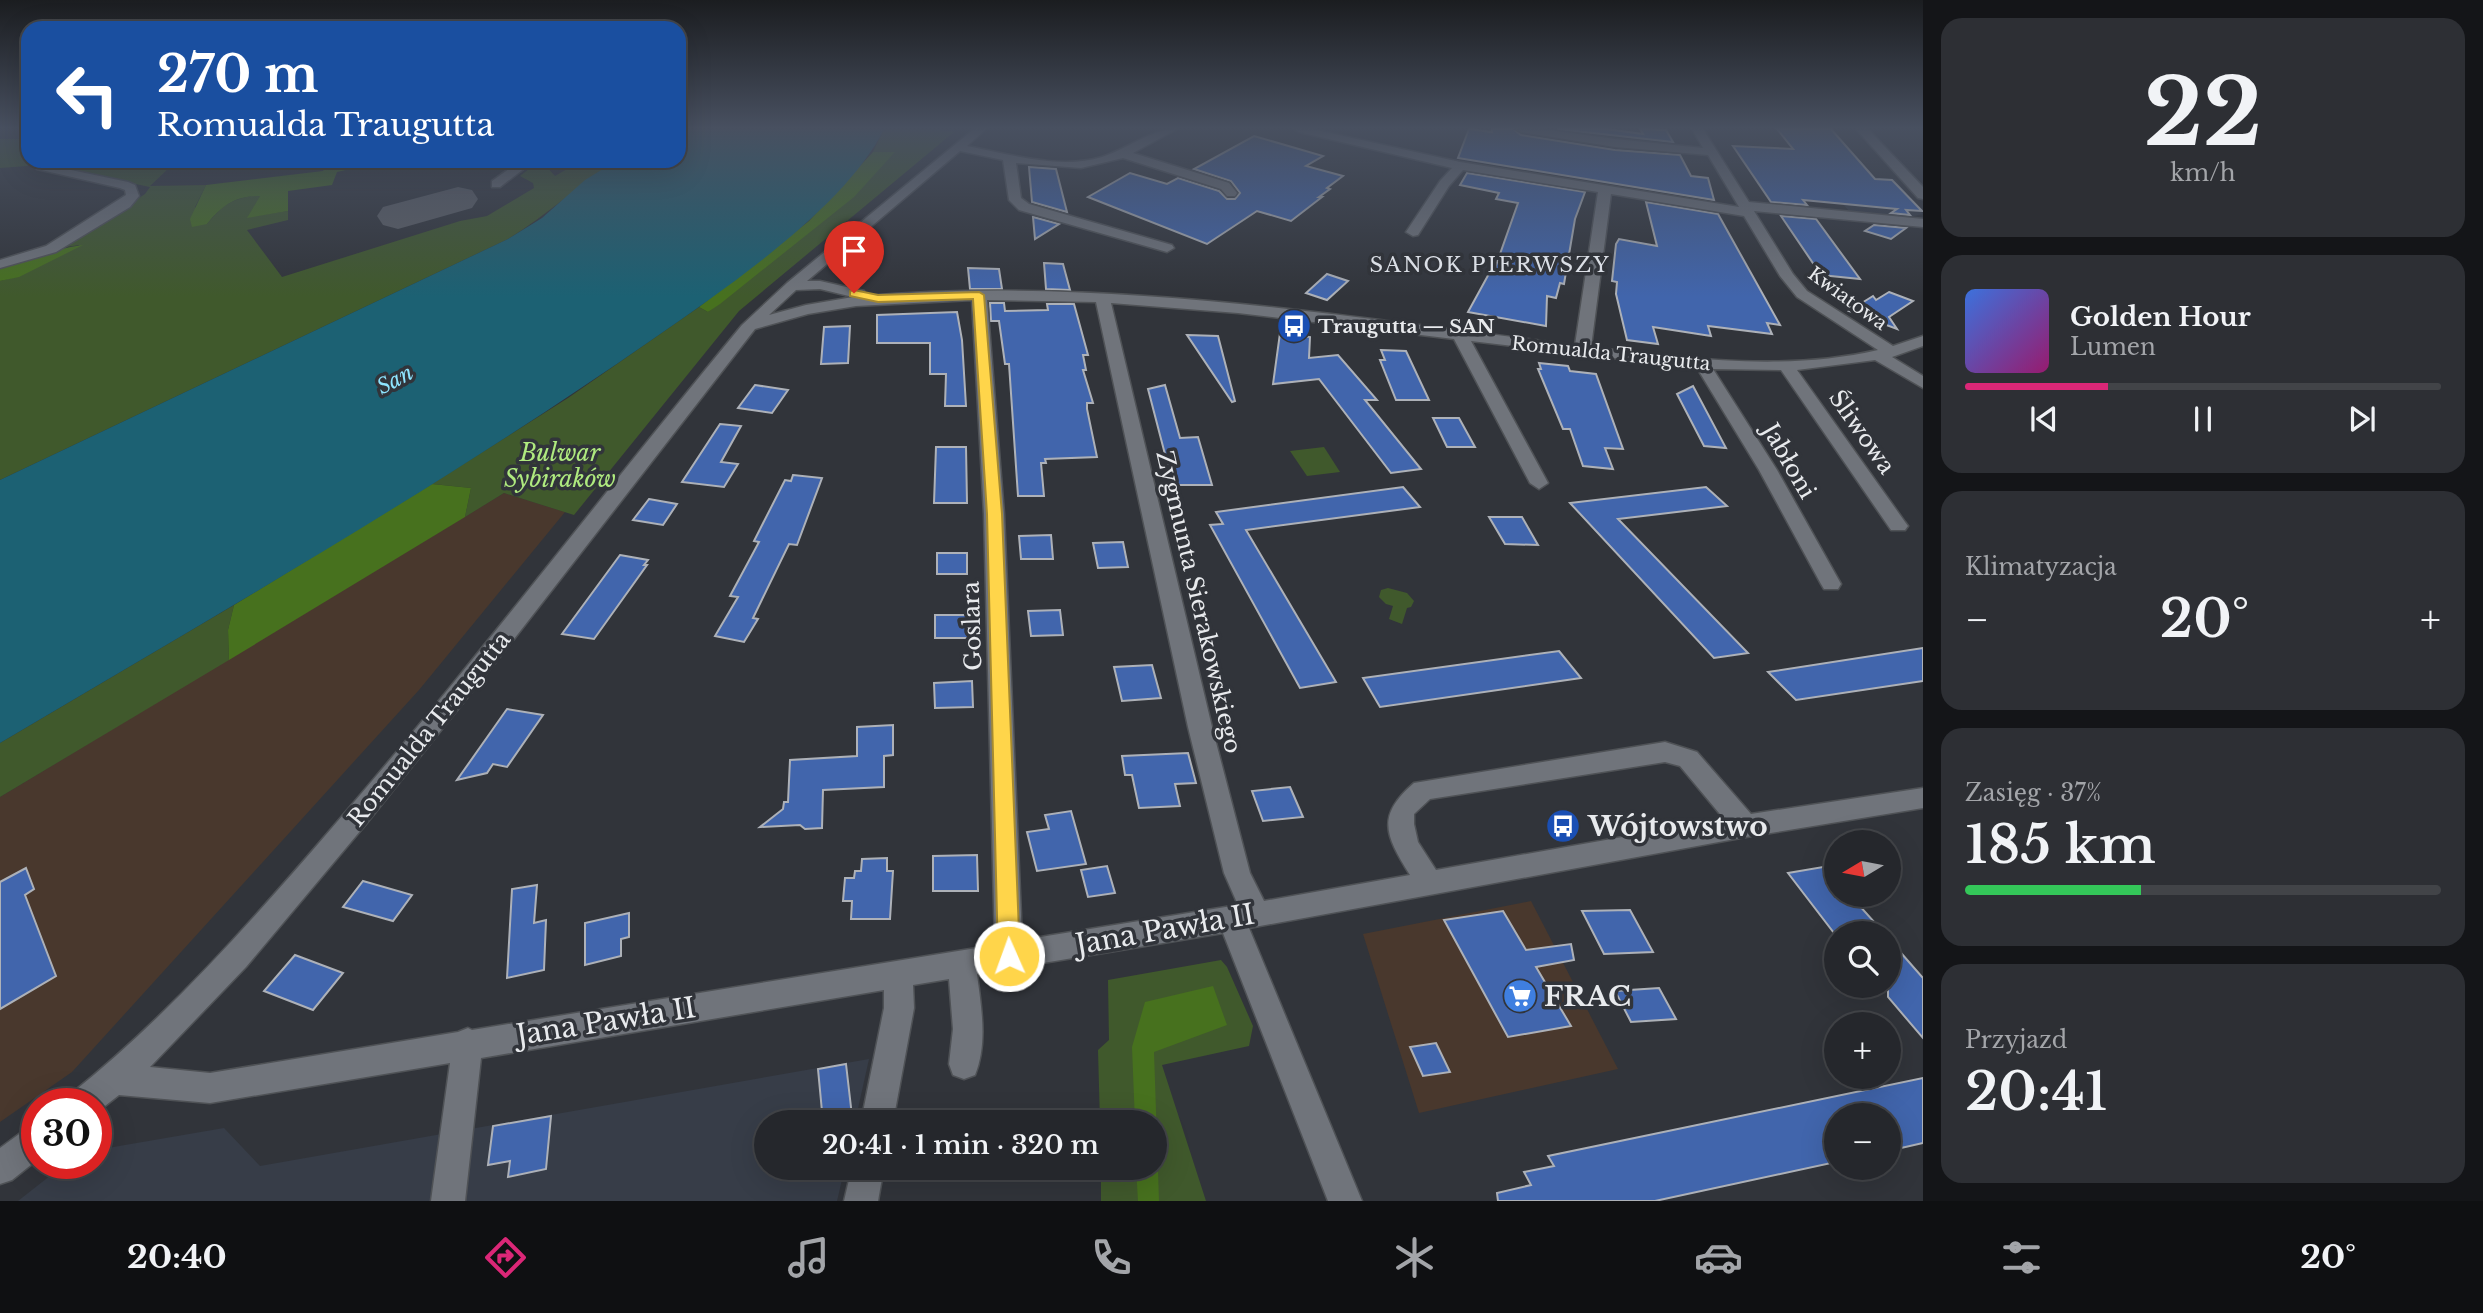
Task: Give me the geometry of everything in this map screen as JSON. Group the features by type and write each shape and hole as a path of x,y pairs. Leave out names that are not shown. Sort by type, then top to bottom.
{"street":[{"path":"0,264 51,249 125,204 134,196 131,188 124,185"},
{"path":"789,288 911,185"},
{"path":"1013,185 1015,200 1024,207 1167,248"},
{"path":"1222,185 1231,193"},
{"path":"1413,232 1443,185"},
{"path":"1570,185 1747,209 1923,223"},
{"name":"Kwiatowa","path":"1732,185 1787,276 1802,294 1923,383"},
{"path":"1582,351 1605,191"},
{"name":"Romualda Traugutta","path":"835,249 827,264 828,272 832,279 854,293"},
{"name":"Romualda Traugutta","path":"103,1088 236,959 348,827 465,687 747,328 789,288 820,285 878,298"},
{"name":"Romualda Traugutta","path":"789,288 793,297 828,304"},
{"name":"Romualda Traugutta","path":"747,328 789,311 828,304 878,298 979,295 1160,300 1702,364 1787,367 1857,361 1923,341"},
{"name":"Goslara","path":"979,295 994,514 1009,956"},
{"name":"Zygmunta Sierakowskiego","path":"1102,298 1186,668 1237,873 1243,916 1345,1201"},
{"path":"1461,337 1539,484"},
{"name":"Jabłoni","path":"1702,364 1768,470 1831,584"},
{"name":"Śliwowa","path":"1787,367 1898,526"},
{"path":"1430,883 1406,844 1399,822 1406,805 1423,790 1665,752 1689,759 1746,826"},
{"name":"Jana Pawła II","path":"115,1079 210,1087 962,964 1746,826 1923,798"},
{"path":"962,964 968,1018 964,1064"},
{"path":"879,1110 899,1008 898,974"},
{"path":"448,1201 468,1043"},
{"path":"0,1168 21,1152"},
{"path":"861,1201 865,1180"}],"shaded area":[{"path":"1825,185 1900,185 1923,214 1910,217 1851,213"},
{"path":"504,493 565,512 419,690 72,1072 49,1088 21,1088 21,1107 0,1122 0,797"},
{"path":"1531,901 1618,1069 1419,1113 1363,934"},
{"path":"869,1059 858,1110 754,1110 754,1180 842,1180 837,1201 18,1201 46,1179 112,1179 112,1147 224,1128 260,1166"}],"green space":[{"path":"141,185 206,185 195,207 207,224 230,203 251,196 261,195 248,217 288,211 288,220 247,230 282,277 460,221 487,216 534,188 533,185 581,185 508,239 0,480 0,281 19,276 80,245 65,247 145,194 150,187"},
{"path":"206,185 332,185 288,191 288,211 247,218 260,196 236,200 224,207 207,224 192,227 190,219"},
{"path":"842,185 865,185 854,197 720,304 708,312 699,307 809,221"},
{"name":"Bulwar Sybiraków","path":"857,185 890,185 739,311 574,515 504,493 465,517 471,488 432,484 568,398 699,307 708,312"},
{"path":"83,245 19,277 0,281 0,267"},
{"path":"1324,447 1340,472 1307,476 1290,451"},
{"path":"432,484 471,488 465,517 229,660 228,630 234,605"},
{"path":"1388,588 1407,593 1414,601 1411,607 1407,608 1402,624 1389,619 1393,606 1386,604 1379,597 1381,590"},
{"path":"234,605 228,630 229,660 0,797 0,743"},
{"path":"1221,960 1227,967 1253,1026 1249,1046 1162,1065 1206,1201 1101,1201 1101,1180 1167,1180 1167,1110 1100,1110 1098,1050 1109,1040 1108,980"},
{"path":"1213,986 1227,1025 1154,1052 1156,1110 1135,1110 1132,1047 1145,1002"},
{"path":"1137,1180 1158,1180 1159,1201 1138,1201"}],"water":[{"name":"San","path":"579,185 844,185 813,217 748,271 574,393 412,497 248,597 0,743 0,480 508,239 542,218"}],"building":[{"path":"1031,185 1060,185 1067,212 1032,202"},
{"path":"1109,185 1200,185 1219,191 1227,199 1235,199 1240,193 1234,185 1331,185 1327,188 1330,189 1319,197 1322,197 1291,221 1257,211 1207,244 1088,197"},
{"path":"1460,185 1542,185 1585,192 1575,219 1564,284 1560,283 1556,298 1547,296 1546,326 1468,312 1491,270 1494,271 1518,203 1496,199 1499,193"},
{"path":"1623,185 1710,185 1714,200"},
{"path":"1759,185 1897,185 1922,211 1906,210 1910,215 1891,213 1897,209 1803,200 1807,205 1771,202"},
{"path":"1646,202 1718,214 1780,325 1767,323 1772,334 1708,326 1711,336 1653,327 1658,344 1627,340 1616,294 1617,282 1612,281 1616,244 1619,239 1657,246"},
{"path":"1781,216 1816,219 1860,279 1821,275"},
{"path":"1033,217 1059,224 1035,239"},
{"path":"1874,225 1906,228 1891,239 1865,231"},
{"path":"1044,263 1063,264 1070,290 1046,289"},
{"path":"968,268 999,269 1002,289 970,289"},
{"path":"1327,274 1348,281 1327,300 1306,293"},
{"path":"1889,292 1913,301 1889,317 1897,329 1849,311 1873,296 1876,300"},
{"path":"990,303 1004,303 1005,311 1048,310 1047,304 1074,304 1088,355 1083,355 1086,370 1083,370 1093,403 1087,403 1087,409 1097,457 1045,459 1046,463 1041,463 1044,496 1018,496 1009,364 1005,364 999,321 991,321"},
{"path":"957,312 962,340 966,406 945,406 946,374 930,374 930,343 877,343 877,315"},
{"path":"850,326 848,363 821,364 824,327"},
{"path":"1280,333 1310,337 1309,358 1338,355 1377,400 1365,400 1421,469 1391,473 1319,379 1273,384"},
{"path":"1187,335 1218,336 1235,401 1232,402"},
{"path":"1381,350 1406,351 1429,400 1396,400 1380,360 1385,360"},
{"path":"1539,363 1568,366 1570,371 1596,374 1623,449 1605,448 1613,469 1583,466 1570,429 1563,429 1538,369 1541,369"},
{"path":"755,385 788,390 772,413 738,408"},
{"path":"1165,385 1180,438 1198,437 1212,485 1173,485 1148,389"},
{"path":"1693,386 1726,448 1704,446 1677,394"},
{"path":"1433,418 1459,418 1475,447 1447,447"},
{"path":"720,424 741,426 721,462 738,464 724,487 682,482"},
{"path":"936,447 966,447 967,503 934,503"},
{"path":"793,475 822,478 797,545 789,544 753,618 758,619 744,642 715,636 738,597 730,596 759,542 754,541 785,480 791,481"},
{"path":"1403,487 1420,507 1246,530 1336,682 1300,688 1210,525 1223,524 1216,512"},
{"path":"1706,487 1727,506 1618,519 1748,653 1714,658 1570,503"},
{"path":"649,499 677,504 663,525 633,520"},
{"path":"1489,517 1522,517 1538,545 1505,544"},
{"path":"1051,535 1053,559 1021,559 1019,536"},
{"path":"1123,542 1128,567 1098,568 1093,543"},
{"path":"937,553 967,553 967,574 937,574"},
{"path":"620,555 648,560 644,565 647,565 594,639 562,634"},
{"path":"1060,610 1063,635 1031,636 1028,611"},
{"path":"935,615 969,615 970,638 935,638"},
{"path":"1923,648 1923,681 1796,700 1768,672"},
{"path":"1559,651 1581,678 1380,707 1363,678"},
{"path":"1152,665 1161,698 1122,701 1114,667"},
{"path":"972,681 973,707 935,708 934,683"},
{"path":"507,709 543,715 507,767 493,764 487,773 457,780"},
{"path":"893,725 893,755 884,756 884,787 823,790 822,828 805,829 800,825 760,827 783,809 784,802 788,802 790,760 857,756 857,727"},
{"path":"1188,753 1196,783 1175,784 1180,806 1139,808 1132,775 1125,775 1122,756"},
{"path":"1290,787 1303,817 1263,821 1252,791"},
{"path":"1071,811 1086,864 1037,871 1027,832 1049,829 1045,815"},
{"path":"977,855 978,891 933,891 933,856"},
{"path":"887,858 887,871 893,871 890,919 851,919 852,901 843,901 845,878 854,878 855,871 861,871 862,859"},
{"path":"1107,866 1115,893 1088,897 1081,870"},
{"path":"1823,867 1824,907 1861,907 1873,921 1825,921 1788,873"},
{"path":"26,868 34,889 25,895 56,976 0,1009 0,882"},
{"path":"363,881 412,895 393,921 343,907"},
{"path":"537,885 534,923 546,920 544,970 507,978 512,889"},
{"path":"1630,910 1653,952 1604,954 1582,911"},
{"name":"FRAC","path":"1503,911 1526,950 1571,944 1574,960 1536,967 1571,1026 1508,1037 1444,920"},
{"path":"629,913 629,937 621,939 621,956 585,965 585,923"},
{"path":"1901,953 1923,978 1923,1038 1889,998 1901,998"},
{"path":"295,955 343,973 313,1010 264,991"},
{"path":"1659,988 1676,1019 1631,1022 1615,991"},
{"path":"1436,1043 1450,1072 1423,1076 1410,1047"},
{"path":"846,1064 851,1110 822,1110 818,1069"},
{"path":"1923,1078 1923,1143 1901,1148 1901,1103 1824,1103 1824,1165 1655,1201 1498,1201 1497,1193 1531,1185 1524,1172 1554,1166 1548,1156 1870,1089 1901,1089 1901,1083"},
{"path":"551,1116 546,1169 508,1177 510,1161 488,1165 493,1126"}],"taxiway":[{"path":"398,216 458,199"}],"place":[{"name":"Traugutta — SAN","path":"1294,326"},
{"name":"Wójtowstwo","path":"1563,826"},
{"name":"FRAC","path":"1520,996"}],"district":[{"name":"SANOK PIERWSZY","path":"1490,265"}],"route":[{"path":"854,293 878,298 979,295 994,514 1009,956"}]}
